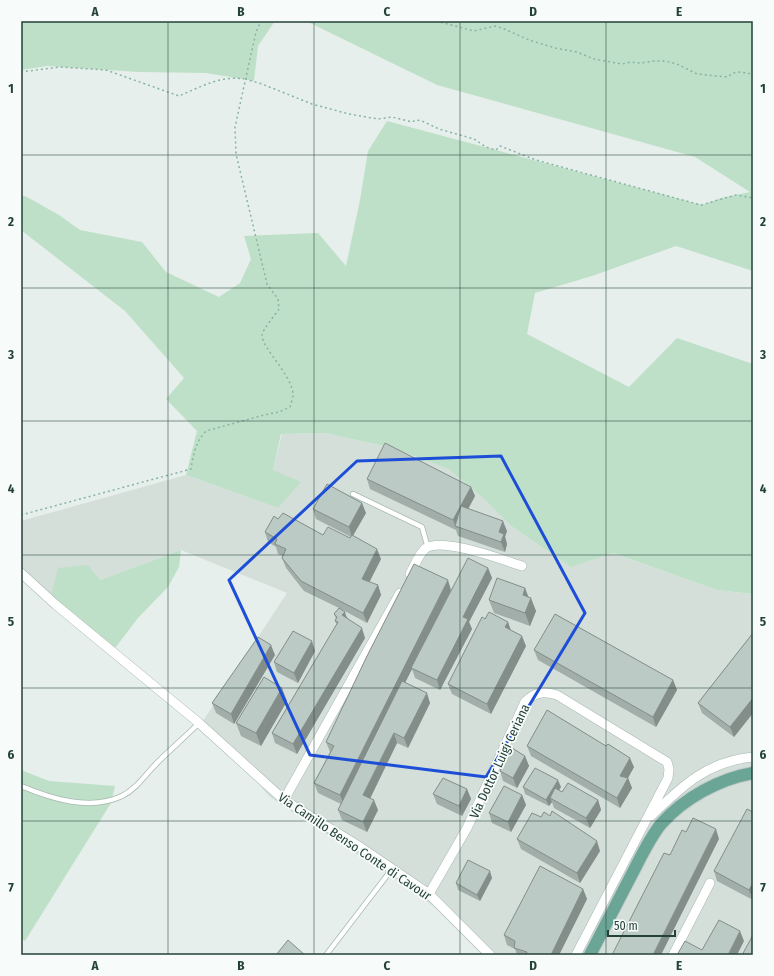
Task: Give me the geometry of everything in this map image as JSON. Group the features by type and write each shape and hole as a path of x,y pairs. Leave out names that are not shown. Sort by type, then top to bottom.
{"main road":[{"path":"590,955 648,844 661,824 680,805 697,794 720,783 742,775 753,773"}],"street":[{"path":"284,800 421,555 428,548 438,545 452,545 522,566"},
{"name":"Via Camillo Benso Conte di Cavour","path":"21,573 56,605 199,723 284,800 429,894 490,955"},
{"name":"Via Dottor Luigi Ceriana","path":"429,894 467,828 525,702 539,692 548,692 557,695 667,762 669,769 668,778 576,955"},
{"name":"Via Dottor Luigi Ceriana","path":"645,822 679,789 696,776 719,765 746,757 753,757"},
{"path":"673,955 710,884"}],"lane":[{"path":"353,494 422,527 428,548"},
{"path":"21,786 34,792 73,802 91,804 106,802 122,796 136,786 150,769 199,723"},
{"path":"326,955 392,869"}],"path":[{"path":"21,515 191,469 193,454 200,436 206,431 279,412 290,407 293,394 289,382 263,341 262,333 279,309 278,299 267,284 236,154 235,127 256,32 261,21"},
{"path":"436,21 474,31 495,26 545,45 577,52 594,59 622,64 631,62 665,61 677,64 697,74 708,76 728,77 732,73 739,71 753,74"},
{"path":"21,72 60,67 106,70 179,96 214,82 234,78 245,79 262,84 312,104 336,111 378,120 392,117 412,122 416,120 422,121 439,129 474,139 486,147 496,150 500,146 536,160 702,205 736,195 753,198"}],"highlighted area":[{"path":"501,456 585,613 486,777 310,755 229,580 357,461"}],"shaded area":[{"path":"325,433 393,448 448,469 484,499 511,526 571,567 612,553 717,590 753,594 753,955 482,955 435,908 419,895 270,797 231,754 199,727 287,593 181,550 100,580 51,596 21,570 21,521 186,475 278,508 273,470 282,434"}],"green space":[{"path":"21,21 275,21 258,46 254,81 206,73 139,72 47,66 21,70"},
{"path":"306,21 753,21 753,271 676,246 592,276 535,293 527,334 629,387 677,338 753,364 753,594 717,590 613,553 571,567 511,526 484,499 448,469 393,448 325,433 281,434 273,470 301,482 278,508 186,475 197,431 166,399 184,378 125,311 21,230 21,195 59,215 80,230 142,242 166,272 219,297 240,283 251,259 244,236 318,233 346,266 360,200 368,151 387,121 702,205 721,198 750,192 695,157 437,85"},
{"path":"181,550 179,567 168,587 138,618 112,652 51,596 58,568 88,565 100,580"},
{"path":"21,770 49,781 115,786 111,803 25,941 21,938"}],"building":[{"path":"385,443 471,487 453,520 367,479"},
{"path":"327,484 362,503 349,527 313,509"},
{"path":"461,506 503,521 499,532 504,534 501,542 455,526"},
{"path":"283,513 323,535 328,527 350,538 352,535 377,549 362,579 378,585 363,613 301,581 282,558 286,549 275,544 277,539 265,532 274,516 278,519"},
{"path":"468,558 488,568 463,617 468,619 437,680 411,668"},
{"path":"414,564 448,580 340,795 314,783 334,746 326,742 367,656"},
{"path":"497,578 525,588 523,595 531,598 525,613 489,600"},
{"path":"339,608 345,612 342,615 362,628 293,744 272,733 338,622 335,621 337,617 334,614"},
{"path":"489,612 508,622 505,627 522,636 487,704 448,684 482,617 485,619"},
{"path":"555,614 673,680 653,717 534,650"},
{"path":"293,631 312,641 294,673 274,662"},
{"path":"753,633 753,698 730,727 698,703"},
{"path":"258,637 271,645 231,714 212,703"},
{"path":"264,677 282,688 256,733 236,723"},
{"path":"402,681 427,693 404,738 394,733 363,795 374,800 363,822 338,810"},
{"path":"547,710 606,746 608,744 630,758 620,776 628,778 617,798 527,746"},
{"path":"512,748 525,756 513,778 500,771"},
{"path":"535,768 558,780 546,800 523,787"},
{"path":"443,778 467,789 459,806 433,794"},
{"path":"568,783 598,800 586,818 550,798 555,788 562,792"},
{"path":"504,786 522,795 508,822 489,813"},
{"path":"747,809 753,812 753,883 749,890 714,871"},
{"path":"552,811 597,841 577,873 517,839 532,813 541,817 544,812 550,816"},
{"path":"693,818 716,829 653,955 612,955 664,853 670,855 682,830 686,832"},
{"path":"468,860 490,871 477,895 456,883"},
{"path":"540,866 583,889 551,955 526,955 527,952 514,948 515,941 504,935"},
{"path":"719,920 740,931 728,955 677,955 685,941 702,950"},
{"path":"753,935 753,955 742,955"},
{"path":"288,940 305,955 276,955"}]}
